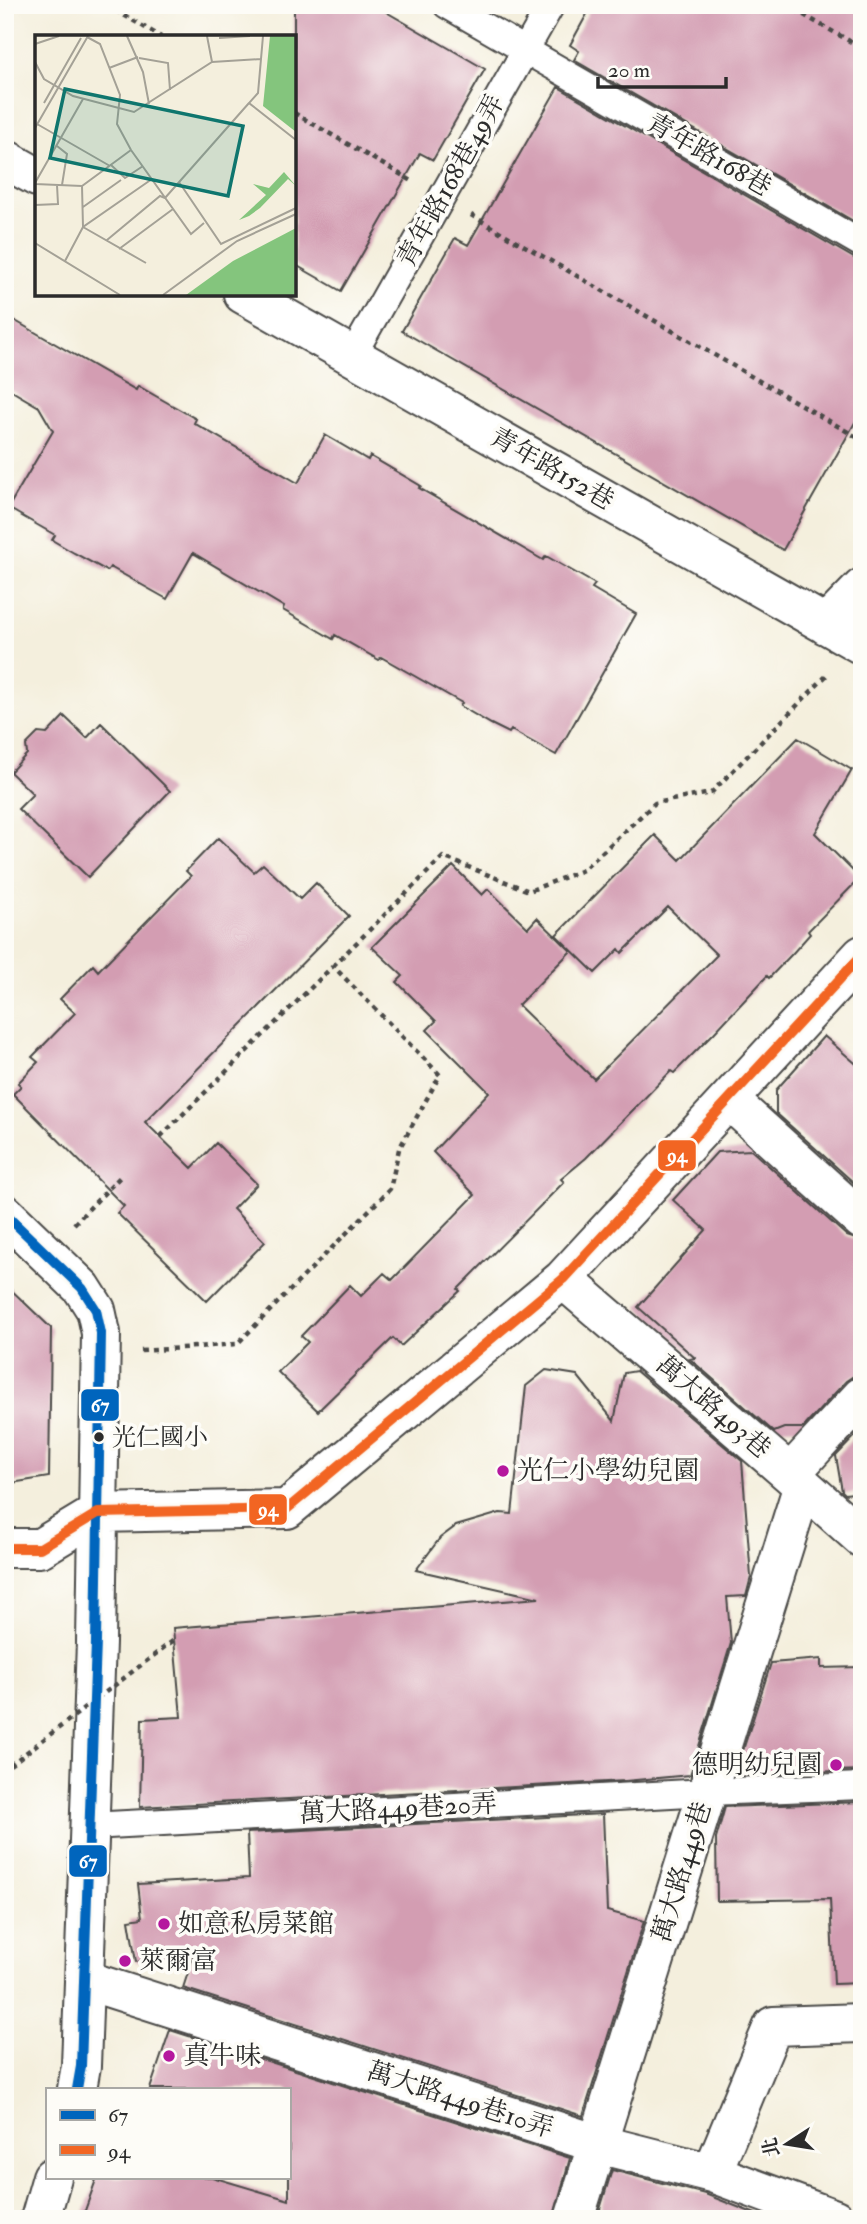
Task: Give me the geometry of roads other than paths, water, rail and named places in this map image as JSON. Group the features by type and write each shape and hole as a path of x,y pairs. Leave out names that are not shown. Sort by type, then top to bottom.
{"street":[{"path":"5,159 35,176"},
{"name":"青年路152巷","path":"247,296 860,644"},
{"path":"826,625 862,588"},
{"path":"5,1548 40,1548 98,1513 287,1508 563,1279 862,955"},
{"path":"729,1100 862,1220"},
{"path":"5,1214 82,1288 96,1310 101,1334 96,1642 85,1980 81,2066 77,2088"},
{"name":"萬大路493巷","path":"563,1279 862,1538"},
{"path":"797,1479 862,1396"},
{"name":"萬大路449巷","path":"574,2219 707,1792 797,1479"},
{"name":"萬大路449巷10弄","path":"85,1980 598,2144 712,2173 829,2218"},
{"path":"712,2173 773,2026 862,2023"},
{"path":"40,2219 52,2178"}],"lane":[{"name":"青年路168巷","path":"447,5 862,244"},
{"name":"青年路168巷49弄","path":"352,356 551,5"},
{"name":"萬大路449巷20弄","path":"90,1826 862,1786"}],"place":[{"name":"光仁國小","path":"99,1437"},
{"name":"光仁小學幼兒園","path":"503,1471"},
{"name":"德明幼兒園","path":"836,1765"},
{"name":"如意私房菜館","path":"164,1924"},
{"name":"萊爾富","path":"125,1961"},
{"name":"真牛味","path":"169,2056"}]}
